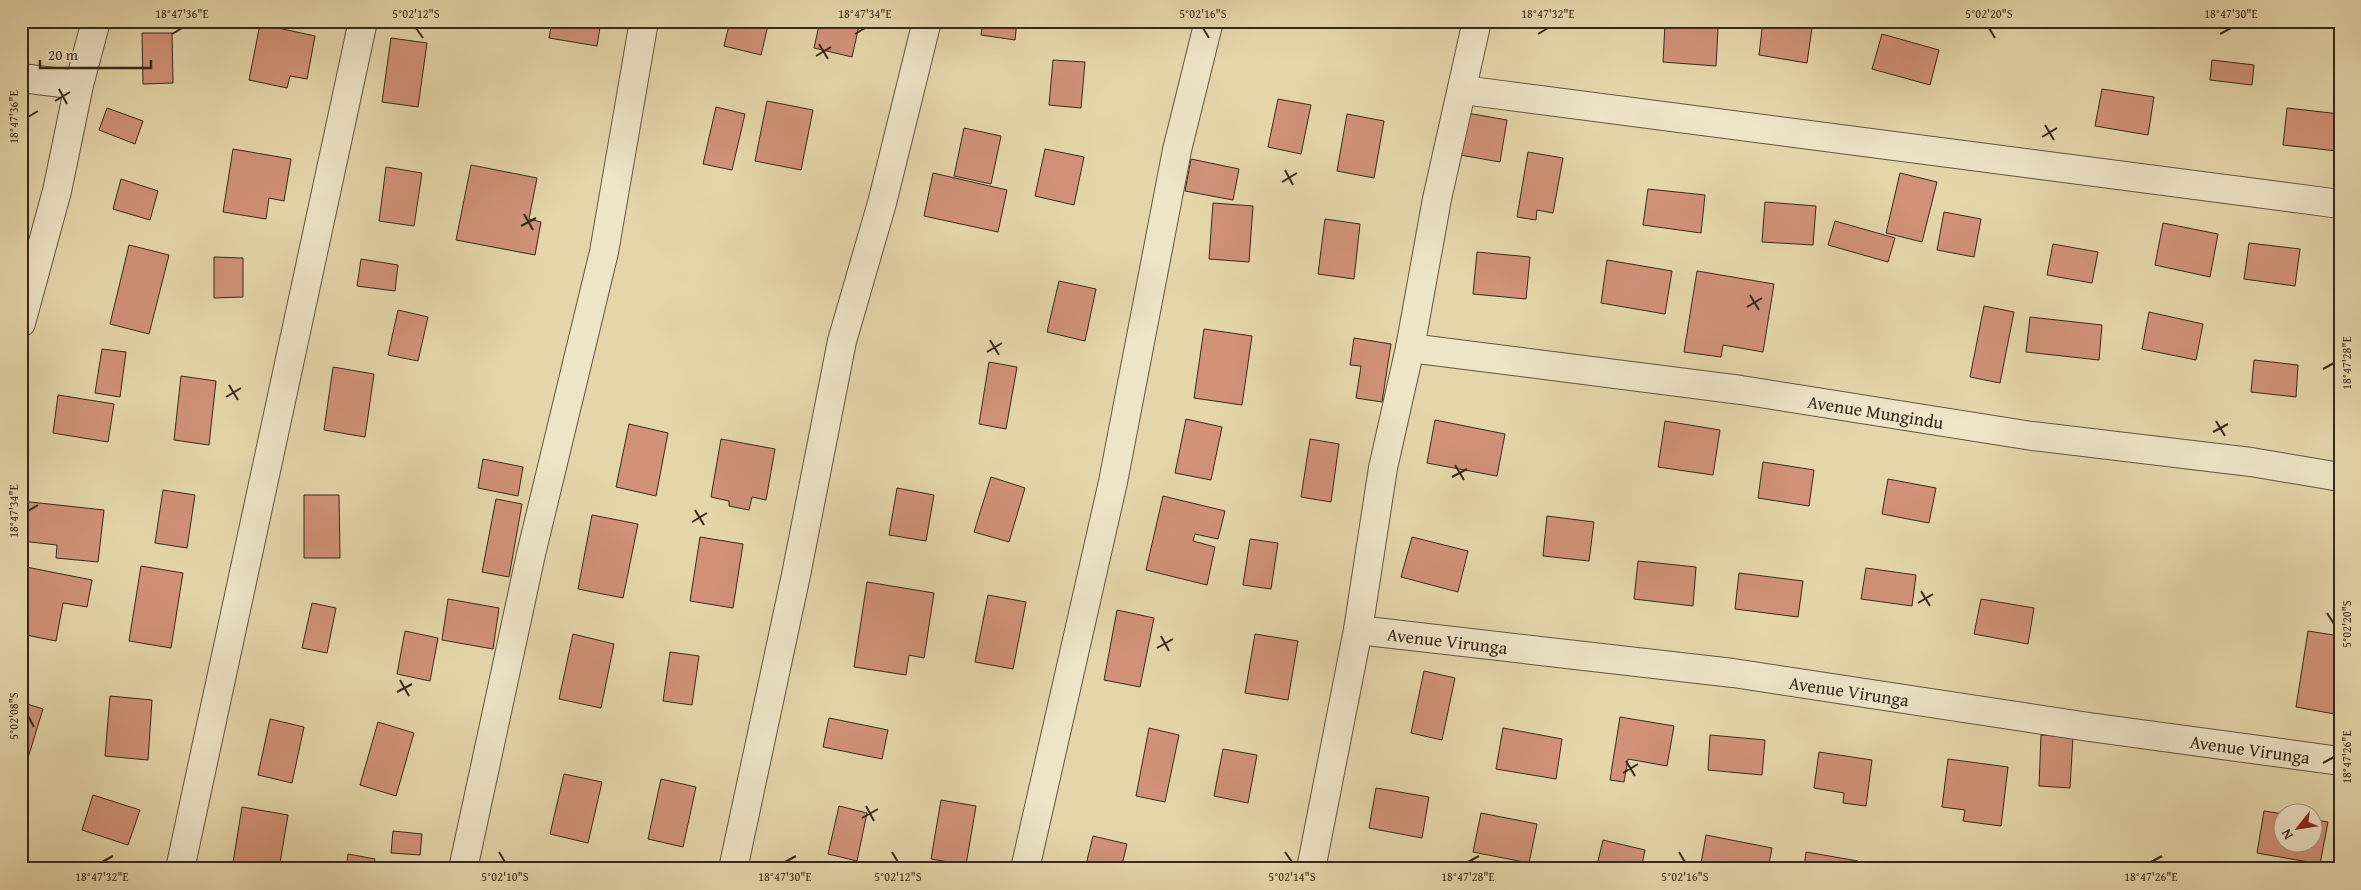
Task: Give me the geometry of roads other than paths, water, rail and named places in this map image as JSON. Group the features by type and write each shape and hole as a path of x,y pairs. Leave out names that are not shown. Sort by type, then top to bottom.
{"street":[{"path":"21,323 58,191 79,85 96,21"},
{"path":"180,869 363,21"},
{"path":"462,869 530,554 604,252 644,21"},
{"path":"732,869 796,575 842,341 882,203 927,21"},
{"path":"1025,869 1113,482 1177,150 1209,21"},
{"path":"1311,869 1358,630 1384,468 1410,348 1437,198 1477,21"},
{"path":"21,78 79,85"},
{"path":"1462,90 2340,204"},
{"name":"Avenue Mungindu","path":"1410,348 1741,390 2032,436 2251,462 2340,477"},
{"name":"Avenue Virunga","path":"1358,630 1733,673 2089,727 2340,761"}]}
